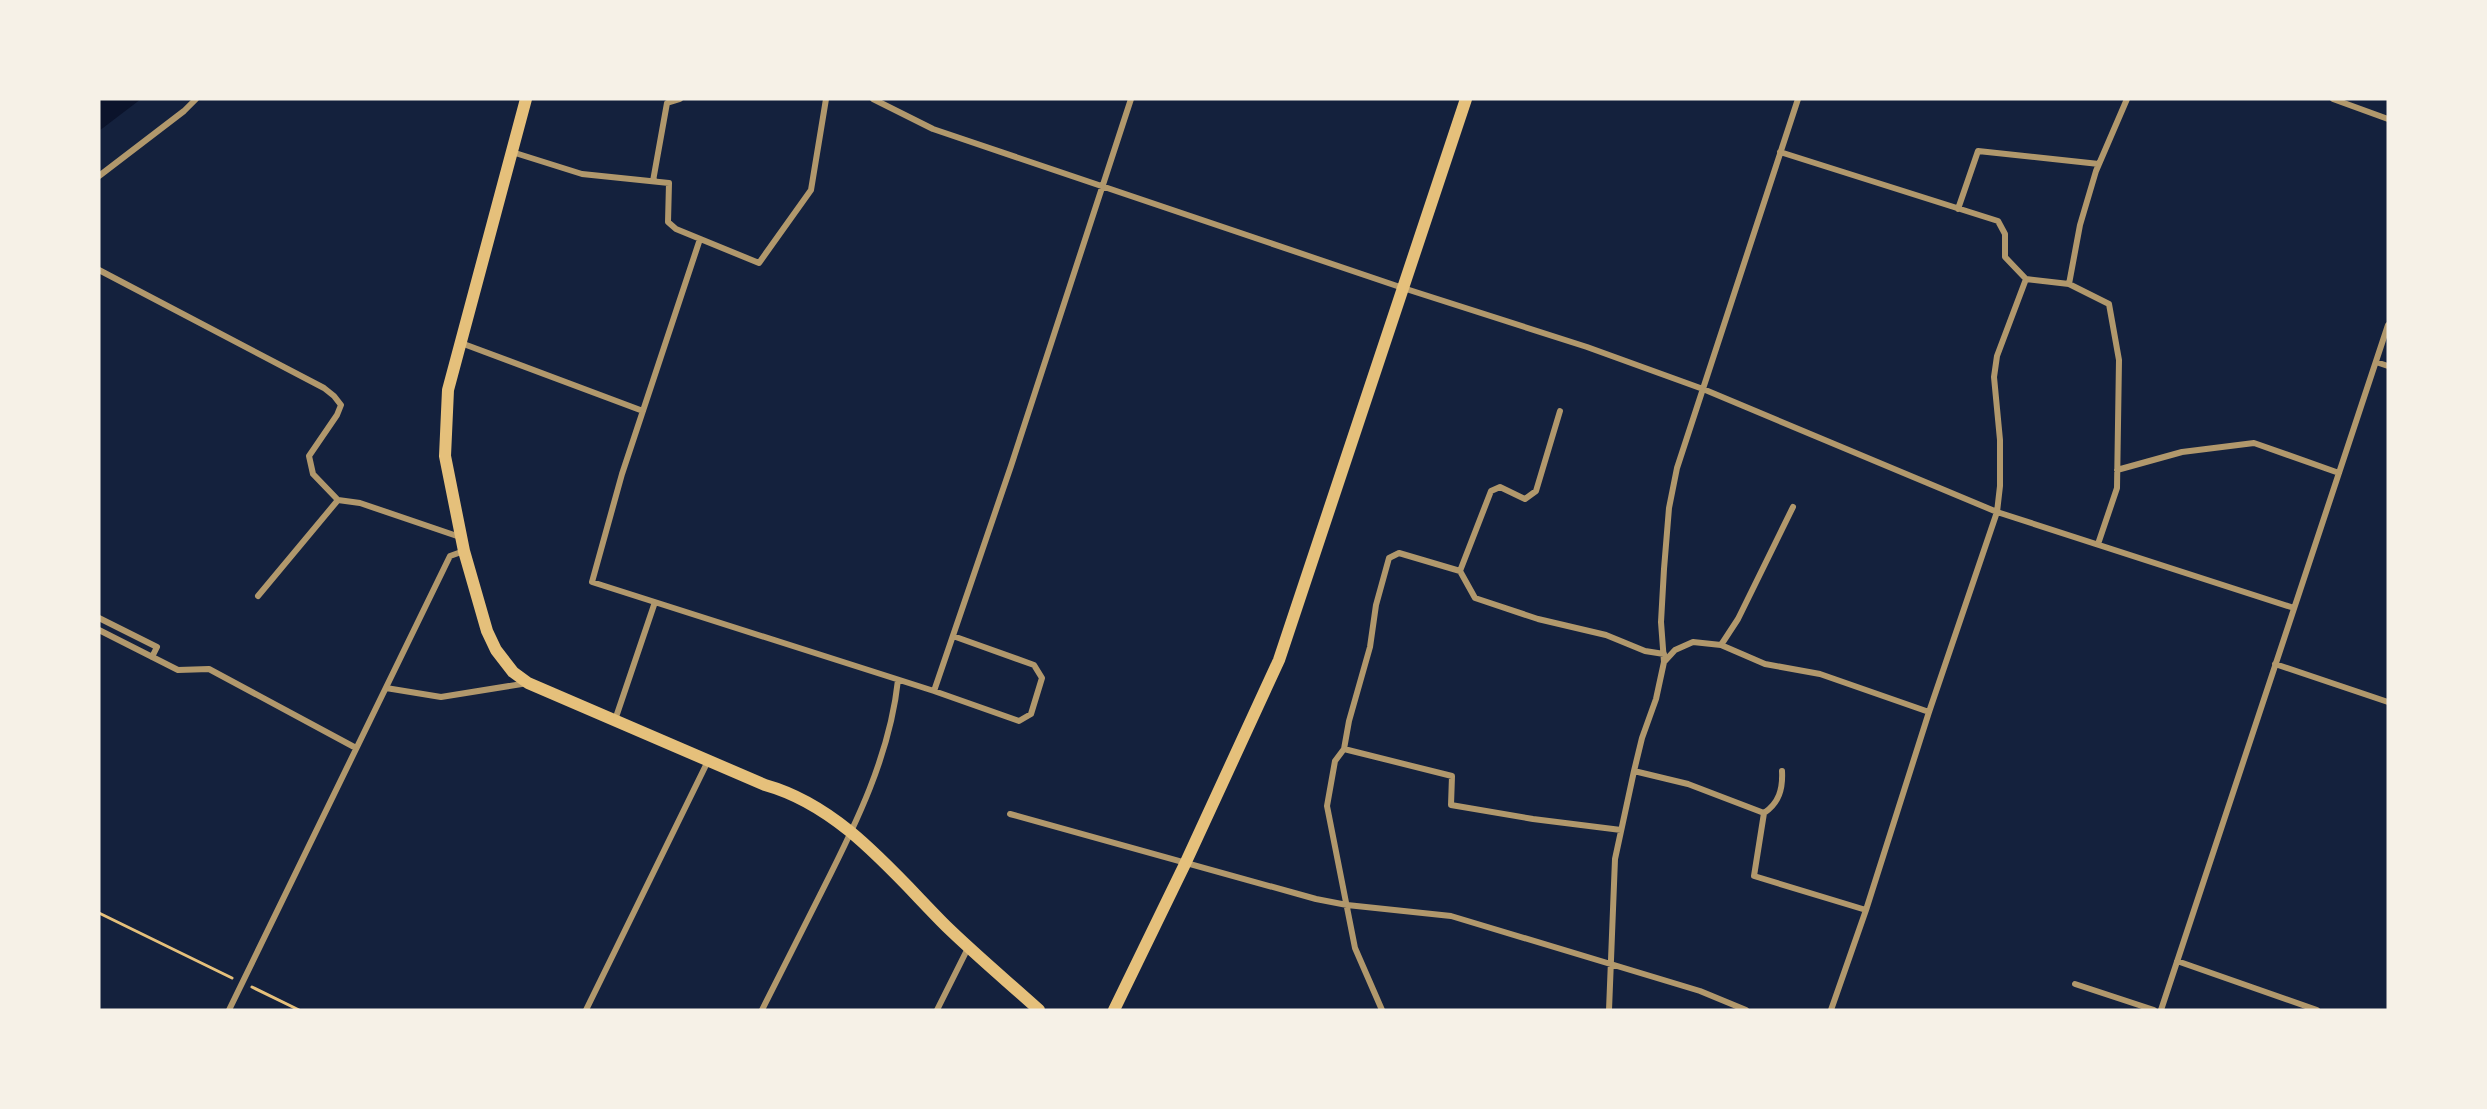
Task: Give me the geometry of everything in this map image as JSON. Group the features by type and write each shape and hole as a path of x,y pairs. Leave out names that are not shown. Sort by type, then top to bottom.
{"main road":[{"path":"526,99 448,390 445,446 449,482 464,551 487,631 496,650 513,672 528,683 765,785 790,792 830,817 868,847 969,946 1039,1010"},
{"path":"1114,1010 1185,864 1279,660 1466,99"}],"street":[{"path":"99,176 184,111 196,99"},
{"path":"653,181 667,103 680,99"},
{"path":"511,152 582,174 669,183 668,222 676,229 759,263 811,190 826,99"},
{"path":"873,99 933,129 1403,288 1587,347 1703,389 1997,512 2294,608"},
{"path":"934,691 1015,455 1131,99"},
{"path":"1609,1010 1615,859 1642,738 1656,699 1664,662 1661,622 1669,508 1677,468 1798,99"},
{"path":"2069,284 2080,225 2099,164 2127,99"},
{"path":"2334,99 2388,119"},
{"path":"1958,209 1978,151 2099,164"},
{"path":"1780,152 1998,221 2005,234 2005,257 2026,279 2069,284 2109,304 2119,360 2117,488 2098,544"},
{"path":"700,239 622,474 592,582 934,691 1019,721 1031,714 1042,678 1034,665 953,636"},
{"path":"99,270 334,396 341,405 337,415 309,456 313,474 338,500 360,503 461,537"},
{"path":"1831,1010 1997,512 2000,474 1994,377 1997,356 2026,279"},
{"path":"2161,1010 2388,325"},
{"path":"460,343 643,411"},
{"path":"2376,362 2388,366"},
{"path":"1460,571 1491,491 1500,487 1526,499 1536,491 1560,411"},
{"path":"2116,470 2182,452 2254,443 2339,473"},
{"path":"258,596 338,500"},
{"path":"1721,645 1738,619 1793,507"},
{"path":"230,1010 450,556 464,551"},
{"path":"1382,1010 1355,948 1327,806 1335,761 1344,749 1349,721 1370,647 1376,605 1389,558 1399,553 1460,571 1475,598 1538,619 1606,635 1645,651 1664,654"},
{"path":"615,721 655,602"},
{"path":"99,618 157,647 152,657"},
{"path":"99,630 178,670 209,669 356,748"},
{"path":"1664,662 1675,650 1693,642 1721,645 1765,663 1820,674 1929,711"},
{"path":"2276,664 2388,702"},
{"path":"762,1010 851,834 886,743 898,680"},
{"path":"386,688 441,696 528,683"},
{"path":"1344,749 1452,776 1452,805 1523,818 1621,830"},
{"path":"586,1010 708,761"},
{"path":"1634,771 1688,784 1764,813"},
{"path":"1782,771 1780,793 1775,806 1764,813 1754,876 1866,910"},
{"path":"1010,814 1316,899 1347,905 1451,916 1700,991 1746,1010"},
{"path":"937,1010 969,946"},
{"path":"2177,961 2317,1010"},
{"path":"2075,984 2154,1010"}],"path":[{"path":"99,913 299,1010"}],"water":[{"path":"99,99 141,99 99,131"}]}
